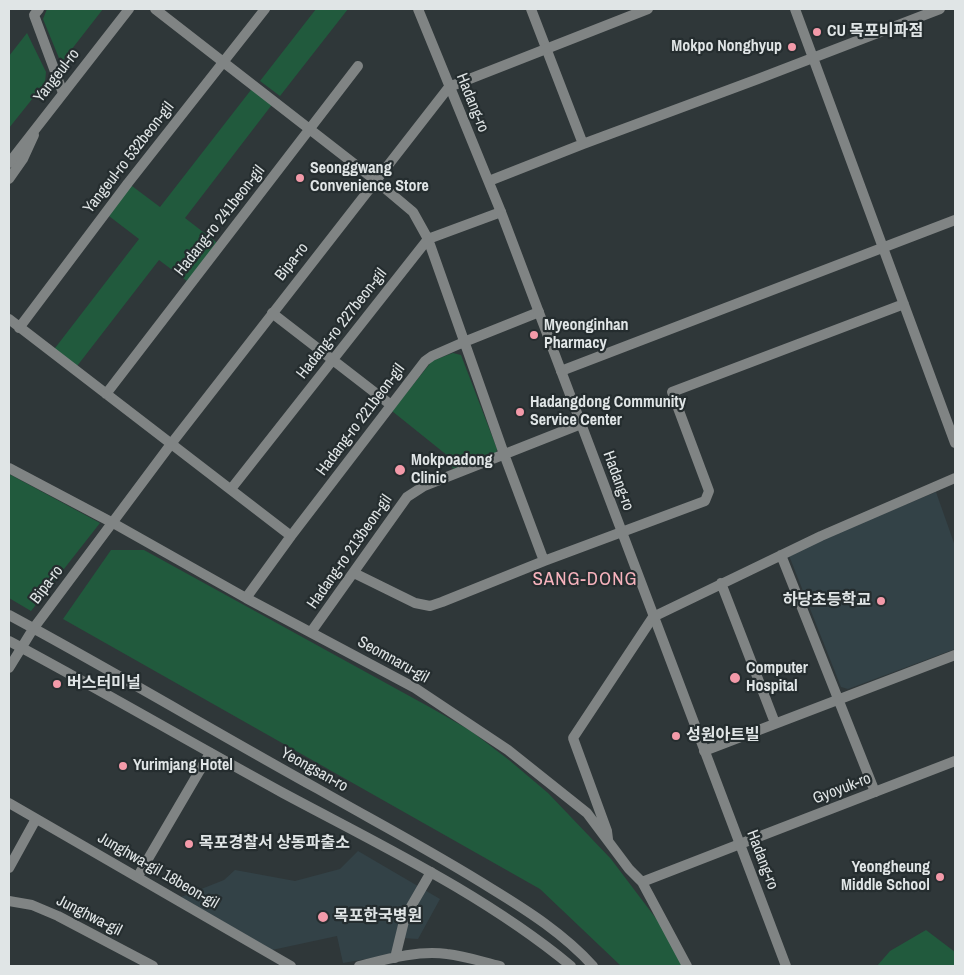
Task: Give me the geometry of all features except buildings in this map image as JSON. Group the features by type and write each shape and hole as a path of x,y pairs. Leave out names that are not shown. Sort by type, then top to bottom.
{"street":[{"path":"39,9 34,15 63,93"},
{"name":"Yangeul-ro","path":"9,163 129,9"},
{"path":"155,9 375,180 413,212 428,239 544,561"},
{"name":"Yangeul-ro 532beon-gil","path":"19,328 123,190 265,9"},
{"name":"Hadang-ro","path":"418,9 501,212 786,966"},
{"path":"531,9 583,144"},
{"path":"449,86 648,9"},
{"path":"795,9 955,443"},
{"path":"488,181 940,9"},
{"name":"Hadang-ro 241beon-gil","path":"106,394 358,66"},
{"name":"Bipa-ro","path":"9,668 32,629 171,444 449,86"},
{"path":"9,179 23,159 38,124"},
{"path":"9,155 26,141"},
{"path":"428,239 501,212"},
{"path":"561,371 955,220"},
{"name":"Hadang-ro 227beon-gil","path":"231,489 428,239"},
{"path":"354,573 414,603 430,606 705,500 709,491 672,392 904,304"},
{"name":"Hadang-ro 221beon-gil","path":"246,598 425,361 464,342 539,312"},
{"path":"272,313 391,406"},
{"path":"9,319 291,536"},
{"name":"Hadang-ro 213beon-gil","path":"312,632 407,497 424,486 581,424"},
{"name":"Seomnaru-gil","path":"9,468 414,688 508,750 586,813 628,869 642,882 687,966"},
{"path":"608,842 606,831 573,738 653,617 721,583 955,478"},
{"path":"782,555 875,792"},
{"path":"721,583 776,723"},
{"path":"9,607 32,629"},
{"name":"Yeongsan-ro","path":"9,616 446,860 554,930 579,950 593,966"},
{"path":"9,641 210,753 431,872 506,917 546,945 571,966"},
{"path":"704,750 955,655"},
{"path":"138,876 210,753"},
{"name":"Gyoyuk-ro","path":"642,882 955,761"},
{"name":"Junghwa-gil 18beon-gil","path":"9,803 291,966"},
{"path":"9,868 36,819"},
{"path":"395,958 405,917 431,872"},
{"name":"Junghwa-gil","path":"9,901 32,905 58,916 153,966"},
{"path":"359,966 424,954 445,954 500,966"}],"shaded area":[{"name":"하당초등학교","path":"936,492 955,546 955,649 848,689 841,687 788,553"},
{"name":"목포한국병원","path":"358,851 440,899 418,939 402,938 401,953 343,963 337,936 272,950 181,897 224,880 235,870 295,881 340,869"}],"green space":[{"path":"47,9 103,9 61,63 43,19"},
{"path":"316,9 348,9 280,96 260,81"},
{"path":"27,33 46,72 45,83 9,128 9,56"},
{"path":"254,86 274,102 185,218 220,245 191,284 159,260 74,370 52,352 139,239 105,213 128,183 160,207"},
{"path":"453,353 461,355 497,449 496,454 453,469 448,456 392,411 432,361"},
{"path":"9,474 100,523 31,611 9,598"},
{"path":"111,550 144,550 471,731 548,793 611,859 670,937 682,966 621,966 540,889 63,619"},
{"path":"926,930 955,952 955,966 877,966 890,951"}],"place":[{"name":"CU 목포비파점","path":"817,32"},
{"name":"Mokpo Nonghyup","path":"792,47"},
{"name":"Seonggwang Convenience Store","path":"300,178"},
{"name":"Myeonginhan Pharmacy","path":"534,335"},
{"name":"Hadangdong Community Service Center","path":"520,412"},
{"name":"Mokpoadong Clinic","path":"400,470"},
{"name":"하당초등학교","path":"881,601"},
{"name":"Computer Hospital","path":"735,678"},
{"name":"버스터미널","path":"57,684"},
{"name":"성원아트빌","path":"676,736"},
{"name":"Yurimjang Hotel","path":"123,766"},
{"name":"목포경찰서 상동파출소","path":"189,844"},
{"name":"Yeongheung Middle School","path":"940,877"},
{"name":"목포한국병원","path":"323,917"}],"district":[{"name":"SANG-DONG","path":"585,580"}]}
